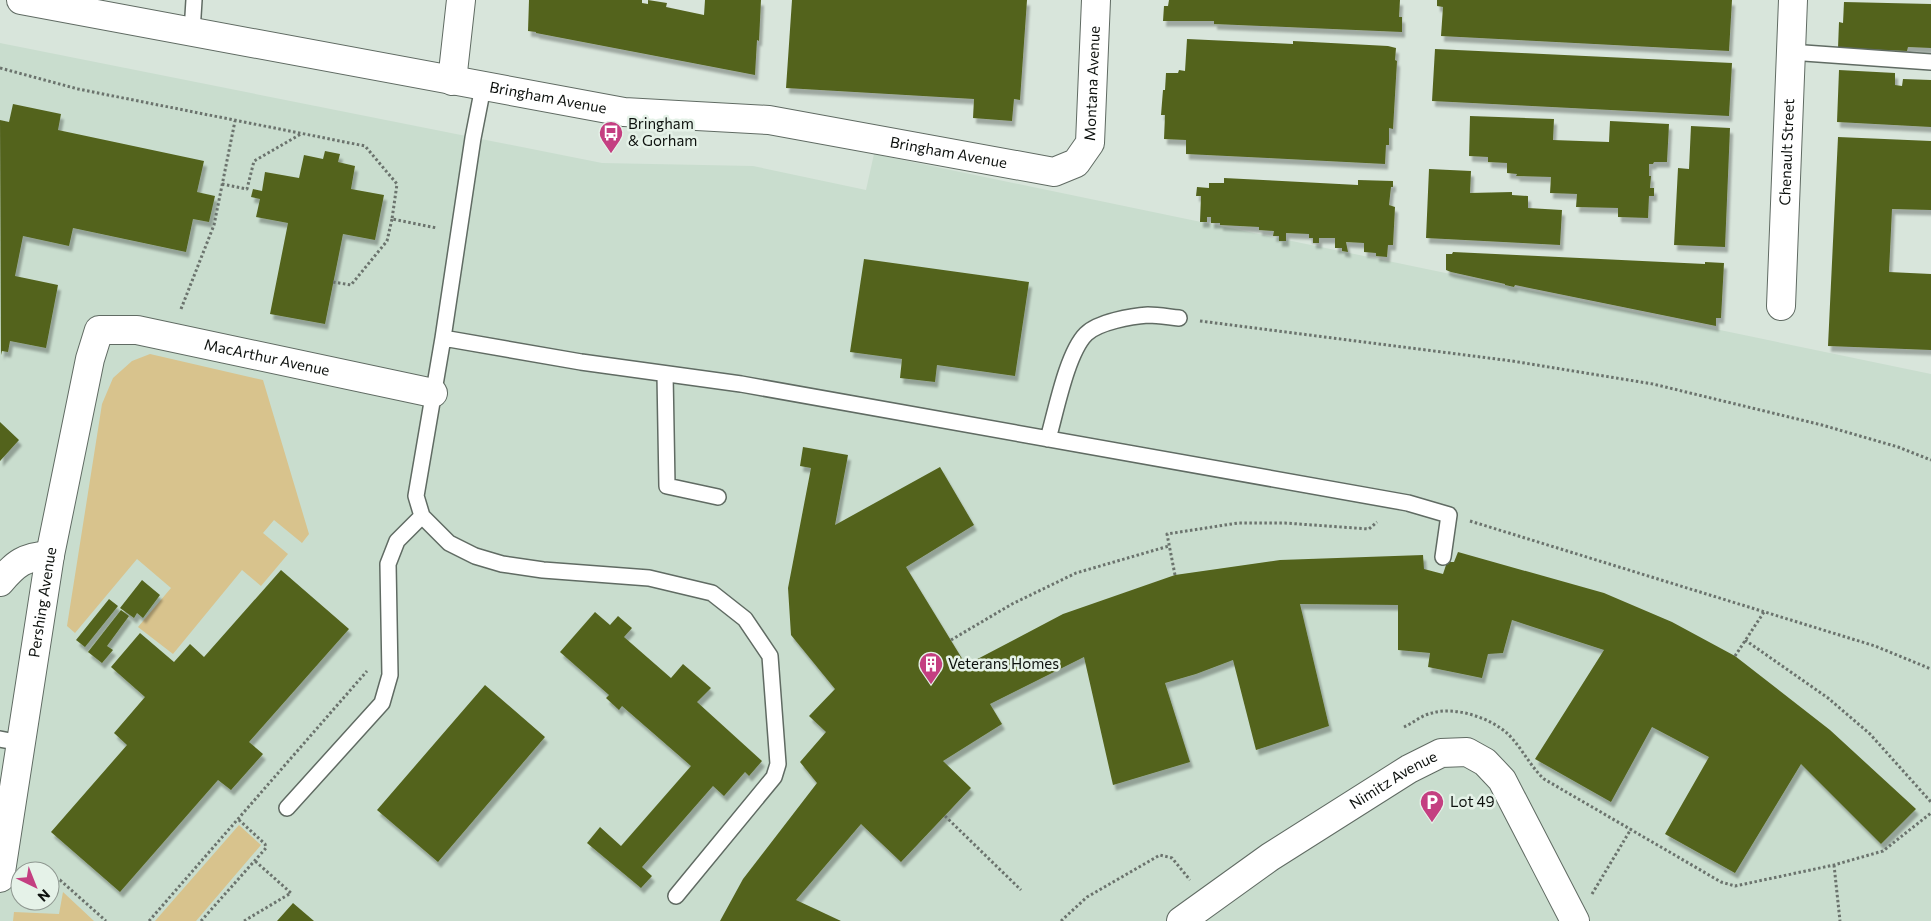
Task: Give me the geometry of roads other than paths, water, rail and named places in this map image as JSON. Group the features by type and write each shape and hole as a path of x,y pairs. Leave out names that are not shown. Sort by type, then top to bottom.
{"street":[{"name":"Bringham Avenue","path":"21,0 624,112 769,120 1054,172 1076,163"},
{"path":"452,81 461,0"},
{"name":"Montana Avenue","path":"1076,163 1090,143 1096,0"},
{"name":"Chenault Street","path":"1781,306 1793,0"},
{"name":"MacArthur Avenue","path":"99,330 137,330 433,393"},
{"name":"Pershing Avenue","path":"0,878 11,741 90,359 99,330"},
{"path":"0,582 12,568 31,556 50,555"},
{"name":"Nimitz Avenue","path":"1181,921 1270,857 1409,769 1441,753 1467,752 1485,762 1502,780 1581,911"}],"lane":[{"path":"192,32 194,0"},
{"path":"1790,52 1931,62"},
{"path":"483,87 473,138 443,338 416,496 422,516 449,543 475,556 502,564 543,570 649,578 712,593 745,619 770,656 778,764 774,777 676,896"},
{"path":"1048,439 1062,388 1076,348 1087,333 1107,322 1149,315 1179,318"},
{"path":"443,338 580,362 741,384 1408,503 1448,515 1443,557"},
{"path":"665,374 667,486 718,497"},
{"path":"287,808 382,703 390,675 388,564 398,541 422,516"}],"place":[{"name":"Bringham & Gorham","path":"611,154"},
{"name":"Veterans Homes","path":"931,685"},
{"name":"Lot 49","path":"1432,823"}]}
